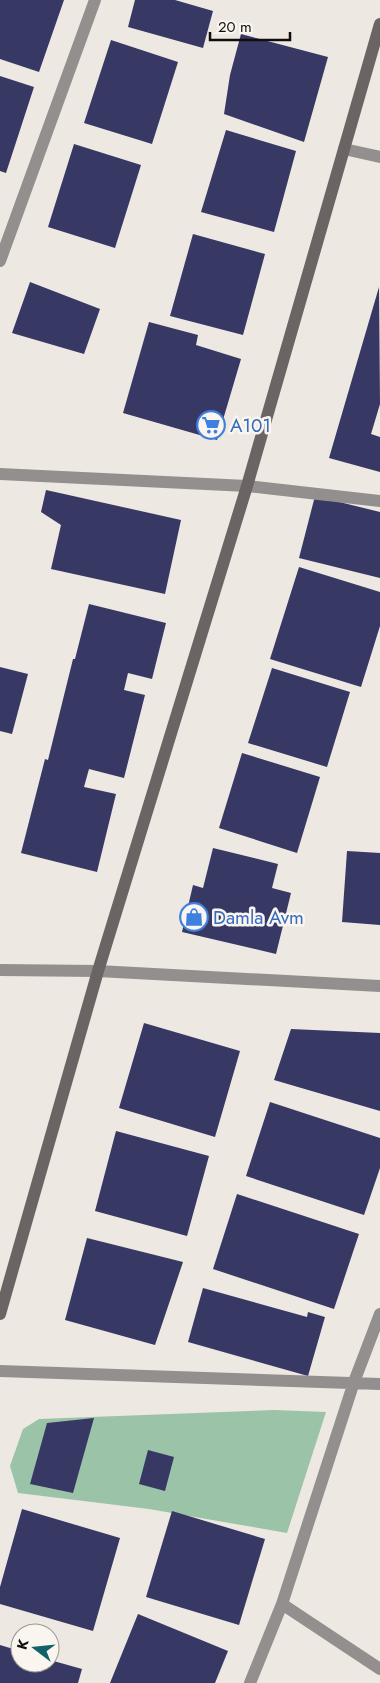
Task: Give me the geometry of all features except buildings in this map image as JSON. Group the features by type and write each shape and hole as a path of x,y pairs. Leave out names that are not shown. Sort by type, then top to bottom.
{"street":[{"path":"0,261 95,0"},
{"path":"0,1314 98,971 247,486 380,24"},
{"path":"344,149 380,157"},
{"path":"0,474 247,486 380,501"},
{"path":"0,970 98,971 380,986"},
{"path":"250,1683 282,1604 354,1382 380,1314"},
{"path":"0,1371 380,1384"},
{"path":"282,1604 380,1669"}],"green space":[{"path":"274,1410 326,1412 287,1533 149,1509 18,1493 10,1466 23,1429 39,1419"}],"place":[{"name":"A101","path":"211,425"},
{"name":"Damla Avm","path":"194,917"}]}
